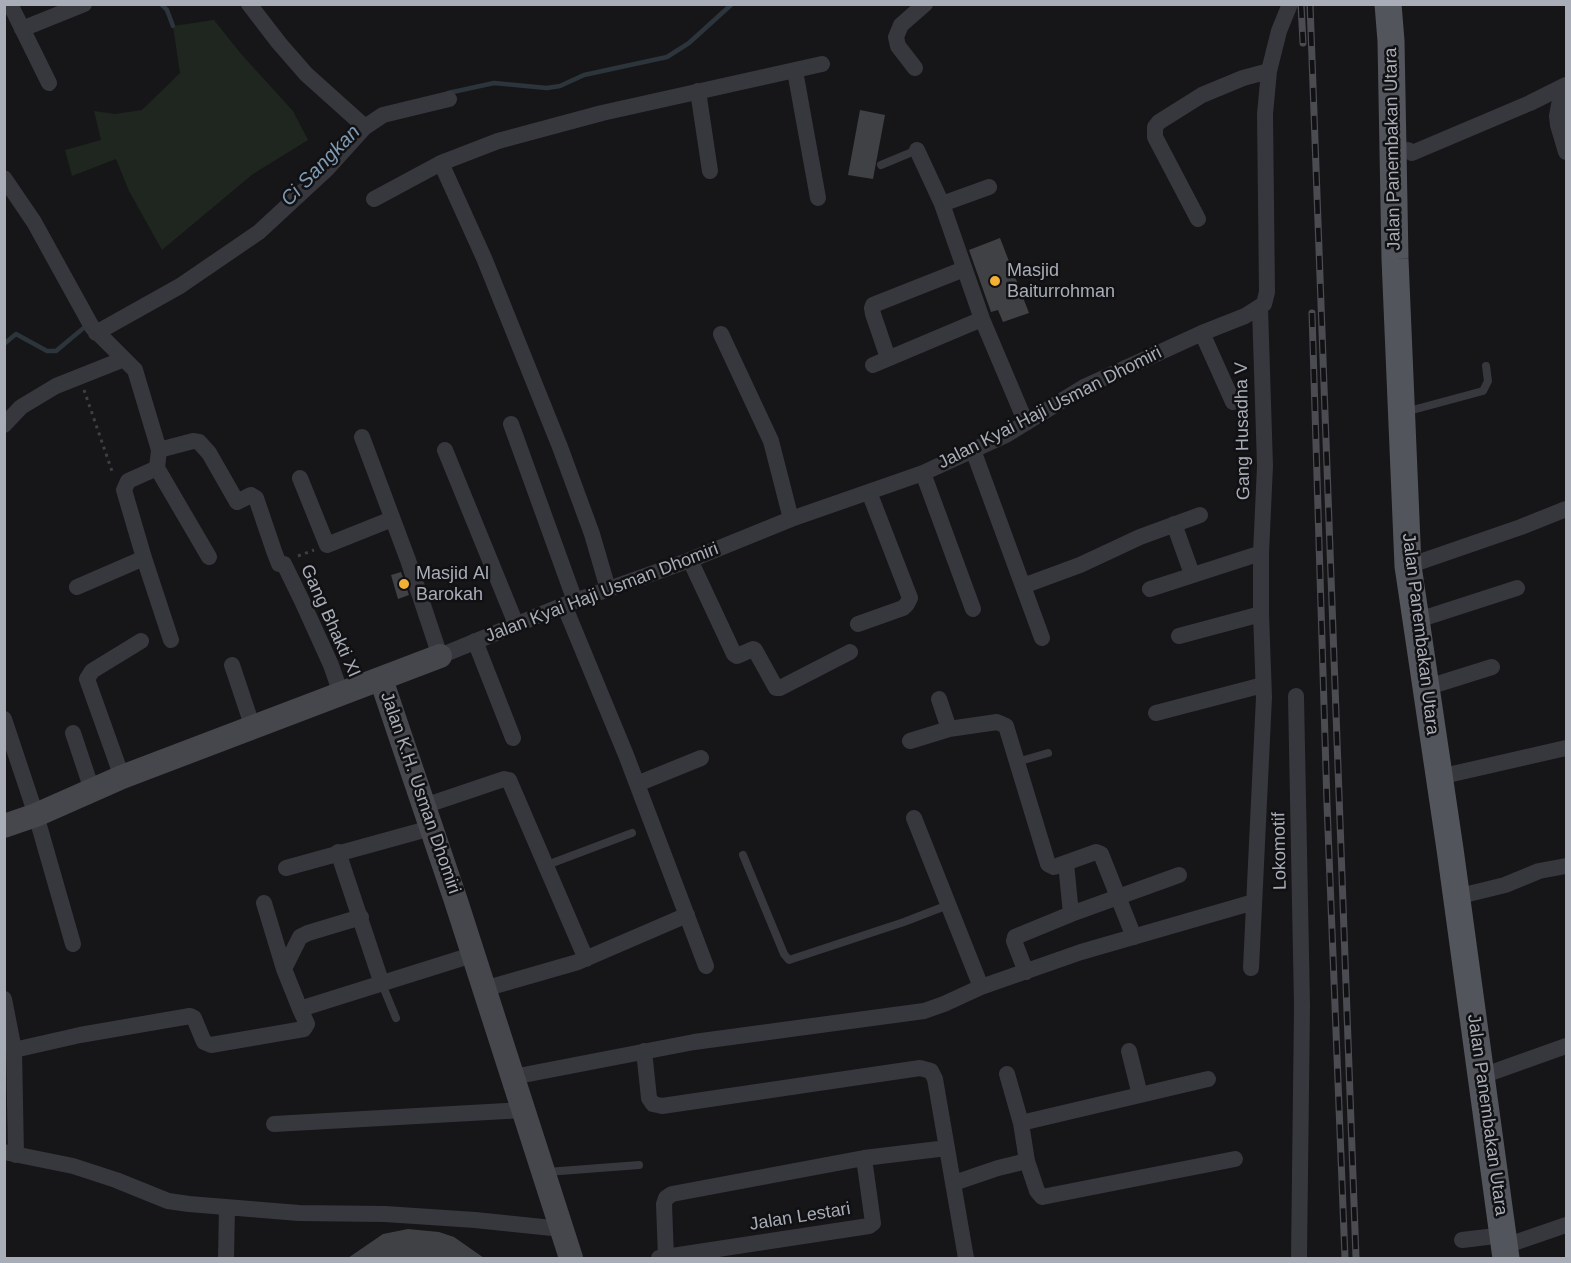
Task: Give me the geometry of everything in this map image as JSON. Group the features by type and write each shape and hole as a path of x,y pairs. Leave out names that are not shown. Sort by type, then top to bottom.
{"main road":[{"name":"Jalan Panembakan Utara","path":"1388,4 1408,566 1505,1246"},
{"name":"Jalan Kyai Haji Usman Dhomiri","path":"381,679 440,656"},
{"name":"Jalan K.H. Usman Dhomiri","path":"4,826 36,815 122,777 381,679 571,1258"}],"street":[{"path":"10,4 49,83"},
{"path":"22,29 84,4"},
{"path":"249,4 306,74 363,125"},
{"path":"1260,308 1264,304 1267,292 1265,114 1269,71 1279,31 1290,4"},
{"path":"915,68 898,46 896,37 901,26 925,5"},
{"path":"374,200 441,163 498,141 602,113 795,71 822,63"},
{"path":"795,71 818,198"},
{"path":"1198,219 1155,138 1155,127 1159,122 1203,95 1243,78 1269,71"},
{"path":"1393,154 1408,150 1412,153 1530,103 1566,85"},
{"path":"698,91 710,171"},
{"path":"1566,91 1559,105 1557,116 1566,152"},
{"path":"92,326 180,286 259,232 327,169 363,125 382,115 449,99"},
{"path":"917,150 942,204 982,319 1026,423"},
{"path":"441,163 484,258 560,447 592,534 608,589"},
{"path":"4,178 34,222 92,326 135,370 159,450 157,468 209,557"},
{"path":"942,204 989,187"},
{"path":"964,269 873,305 880,362 982,319"},
{"name":"Jalan Kyai Haji Usman Dhomiri","path":"440,656 516,624 690,560 791,519 923,473 1026,423 1084,387 1260,308"},
{"name":"Gang Husadha V","path":"1251,968 1264,691 1261,554 1265,466 1260,308"},
{"path":"1202,333 1233,402"},
{"path":"720,334 771,441 791,519"},
{"path":"4,425 21,407 56,386 124,359"},
{"path":"511,424 570,603 706,966"},
{"path":"362,437 408,560 440,656"},
{"name":"Gang Bhakti XI","path":"159,450 193,441 203,446 237,502 250,495 256,498 273,551 279,564 284,564 318,636 341,694"},
{"path":"445,450 516,624"},
{"path":"973,450 1042,638"},
{"path":"157,468 128,481 124,487 171,640"},
{"path":"923,473 973,609"},
{"path":"300,478 327,545 392,519"},
{"path":"858,624 903,608 910,598 869,492"},
{"path":"1408,566 1566,509"},
{"path":"1023,586 1080,565 1140,537 1200,515"},
{"path":"1174,524 1192,574"},
{"path":"1150,588 1261,554"},
{"path":"77,587 144,558"},
{"path":"690,560 734,654 737,656 755,650 776,688 850,652"},
{"path":"1415,621 1517,588"},
{"path":"1179,636 1261,614"},
{"path":"122,777 87,679 92,671 141,641"},
{"path":"475,641 513,738"},
{"path":"232,665 253,728"},
{"path":"1425,688 1492,668"},
{"path":"1156,713 1264,691"},
{"name":"Lokomotif","path":"1296,696 1302,1006 1299,1258"},
{"path":"939,699 949,729"},
{"path":"4,719 36,815 73,944"},
{"path":"910,741 949,729 997,722 1006,726 1047,864 1054,867 1099,852 1134,937"},
{"path":"73,733 92,790"},
{"path":"1439,777 1566,748"},
{"path":"637,784 701,758"},
{"path":"286,868 338,852 428,817 504,779 509,780 586,958"},
{"path":"914,818 981,987"},
{"path":"338,852 382,984"},
{"path":"1066,862 1071,914"},
{"path":"1456,897 1566,866"},
{"path":"1026,972 1014,941 1015,937 1179,875"},
{"path":"513,1077 644,1051 763,1032 924,1011 981,987 1026,972 1254,902"},
{"path":"14,1050 80,1035 190,1016 194,1018 204,1042 211,1045 304,1029 307,1024 284,969 264,903"},
{"path":"484,989 586,958 687,915"},
{"path":"284,969 300,937 361,917"},
{"path":"300,1009 472,955"},
{"path":"4,999 14,1050 10,1153 73,1166 168,1201 299,1213 385,1214 562,1228"},
{"path":"1482,1076 1566,1046"},
{"path":"644,1051 649,1098 653,1104 662,1106 920,1068 931,1071 935,1079 966,1258"},
{"path":"1129,1051 1140,1095"},
{"path":"1007,1074 1021,1123 1027,1161 1037,1191 1042,1197 1235,1159"},
{"path":"1021,1123 1208,1079"},
{"path":"274,1124 524,1110"},
{"path":"664,1258 664,1204 666,1198 672,1194 864,1158 947,1149"},
{"name":"Jalan Lestari","path":"664,1258 869,1226 873,1223 864,1158"},
{"path":"954,1183 1027,1161"},
{"path":"226,1258 227,1207"},
{"path":"1462,1240 1505,1246 1566,1225"}],"lane":[{"path":"881,165 917,150"},
{"path":"1401,413 1483,391 1488,381 1486,366"},
{"path":"1017,762 1048,753"},
{"path":"547,865 632,833"},
{"path":"743,855 784,954 789,960 948,905"},
{"path":"382,984 396,1018"},
{"path":"543,1172 639,1165"}],"path":[{"path":"80,377 115,479 124,487"},
{"path":"284,564 293,557 327,545"}],"shaded area":[{"path":"214,20 242,55 293,111 308,140 253,174 162,250 129,191 116,159 72,176 65,150 101,140 94,111 115,114 142,110 180,73 173,26"}],"building":[{"path":"860,110 885,115 873,179 848,175"},
{"name":"Masjid Baiturrohman","path":"1000,238 1029,313 1003,322 998,310 991,312 969,250"},
{"path":"401,572 409,595 398,599 391,575"},
{"path":"408,1229 439,1232 454,1237 484,1258 348,1258 383,1234"}],"waterway":[{"path":"161,4 167,10 173,26"},
{"name":"Ci Sangkan","path":"448,93 494,83 547,88 560,86 584,75 667,57 689,43 732,4"},
{"name":"Ci Sangkan","path":"4,344 16,334 47,351 56,351 86,326"}],"railway":[{"path":"1301,4 1303,43"},
{"path":"1310,4 1356,1258"},
{"path":"1312,313 1327,804 1345,1258"}],"place":[{"name":"Masjid Baiturrohman","path":"995,281"},
{"name":"Masjid Al Barokah","path":"404,584"}]}
